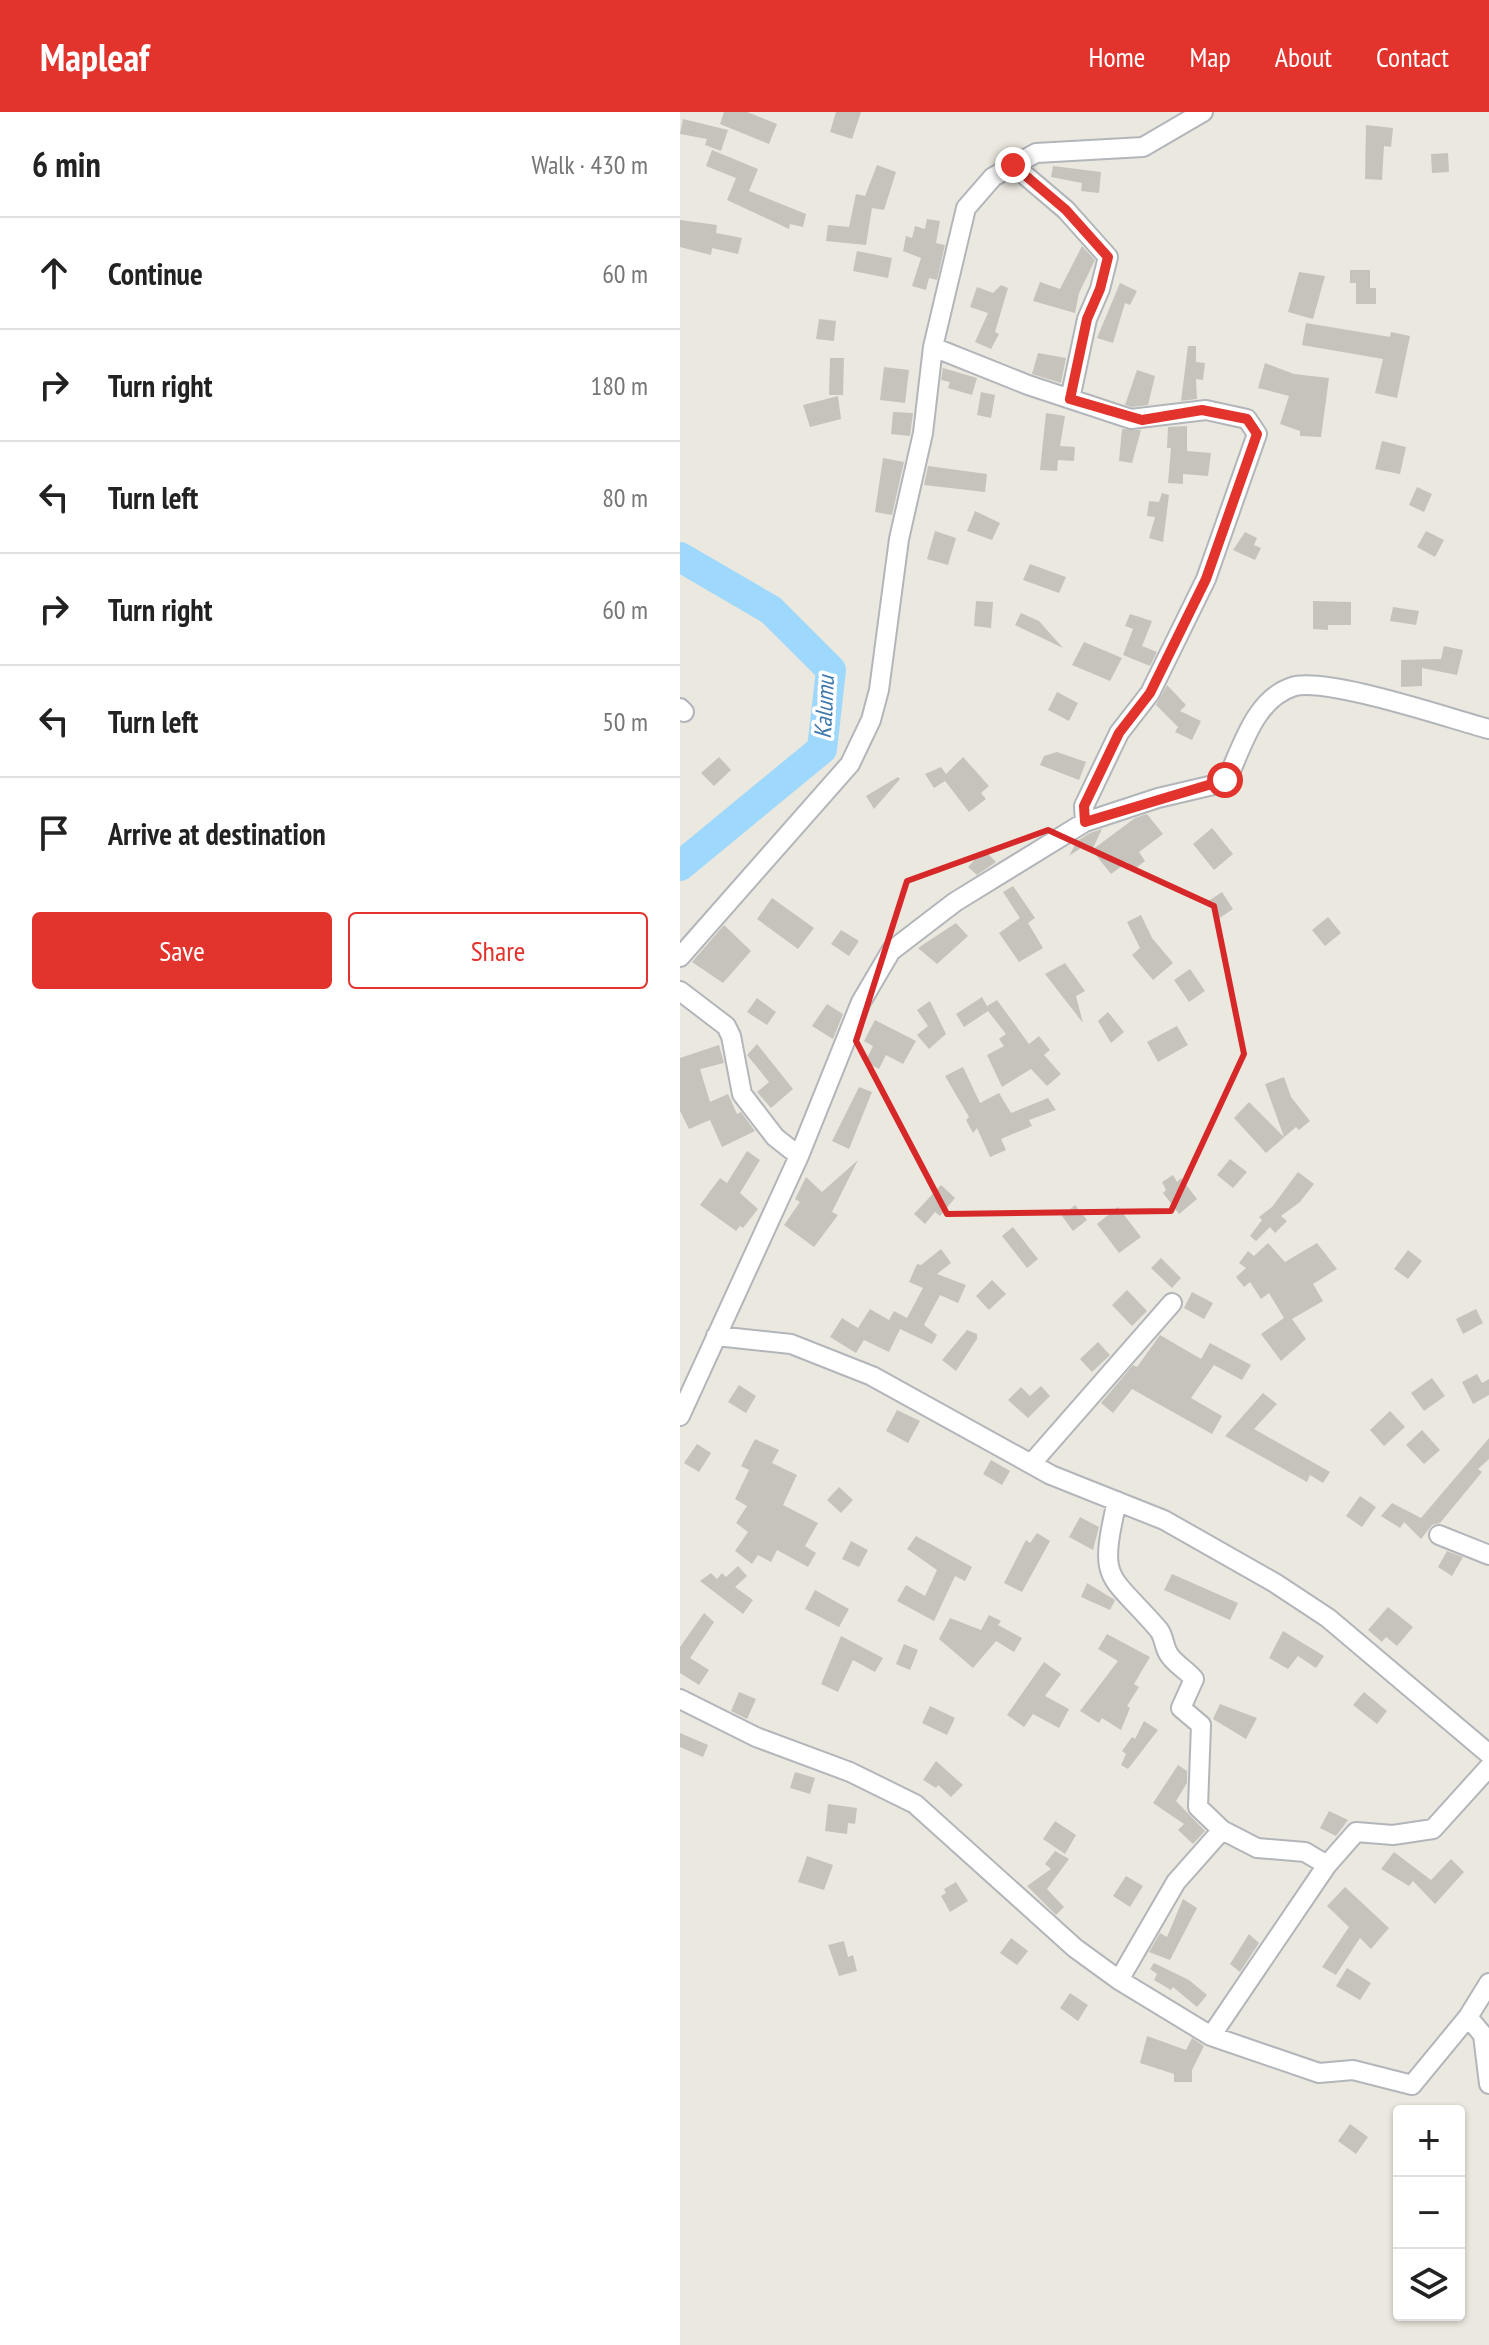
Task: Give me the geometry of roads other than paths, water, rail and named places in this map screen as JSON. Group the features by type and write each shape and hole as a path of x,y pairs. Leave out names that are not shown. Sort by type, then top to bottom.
{"street":[{"path":"680,957 850,764 871,720 879,690 899,539 923,433 933,347 966,208 993,177 1044,151 1143,147 1203,112"},
{"path":"1013,165 1066,210 1108,257 1100,289 1087,319 1070,399"},
{"path":"933,347 1070,399 1142,420 1206,410 1247,419 1257,434 1206,579 1150,693 1119,733 1084,806 1085,822"},
{"path":"680,1416 799,1156 861,1002 891,951 955,902 1085,822 1158,798 1222,783 1229,775 1259,713 1291,688 1312,687 1359,694 1489,729"},
{"path":"680,991 726,1026 731,1036 742,1094 775,1137 799,1156"},
{"path":"1031,1464 1172,1303"},
{"path":"716,1336 791,1344 872,1376 1031,1464 1164,1520 1275,1583 1328,1618 1489,1754"},
{"path":"1117,1501 1106,1550 1112,1579 1161,1632 1170,1657 1194,1679 1181,1708 1201,1725 1198,1807 1222,1830 1257,1848 1287,1853 1305,1852 1327,1865"},
{"path":"1439,1535 1489,1555"},
{"path":"680,1699 779,1747 850,1772 915,1804 1062,1937 1119,1980 1211,2036 1319,2073 1353,2070 1394,2078 1409,2085 1416,2083 1468,2017 1489,1983"},
{"path":"1211,2036 1327,1865 1356,1832 1393,1835 1435,1828 1489,1767"},
{"path":"1119,1980 1176,1882 1222,1830"},
{"path":"1468,2017 1483,2035 1489,2084"}],"waterway":[{"name":"Kalumu","path":"680,557 771,610 831,670 822,749 680,866"}]}
